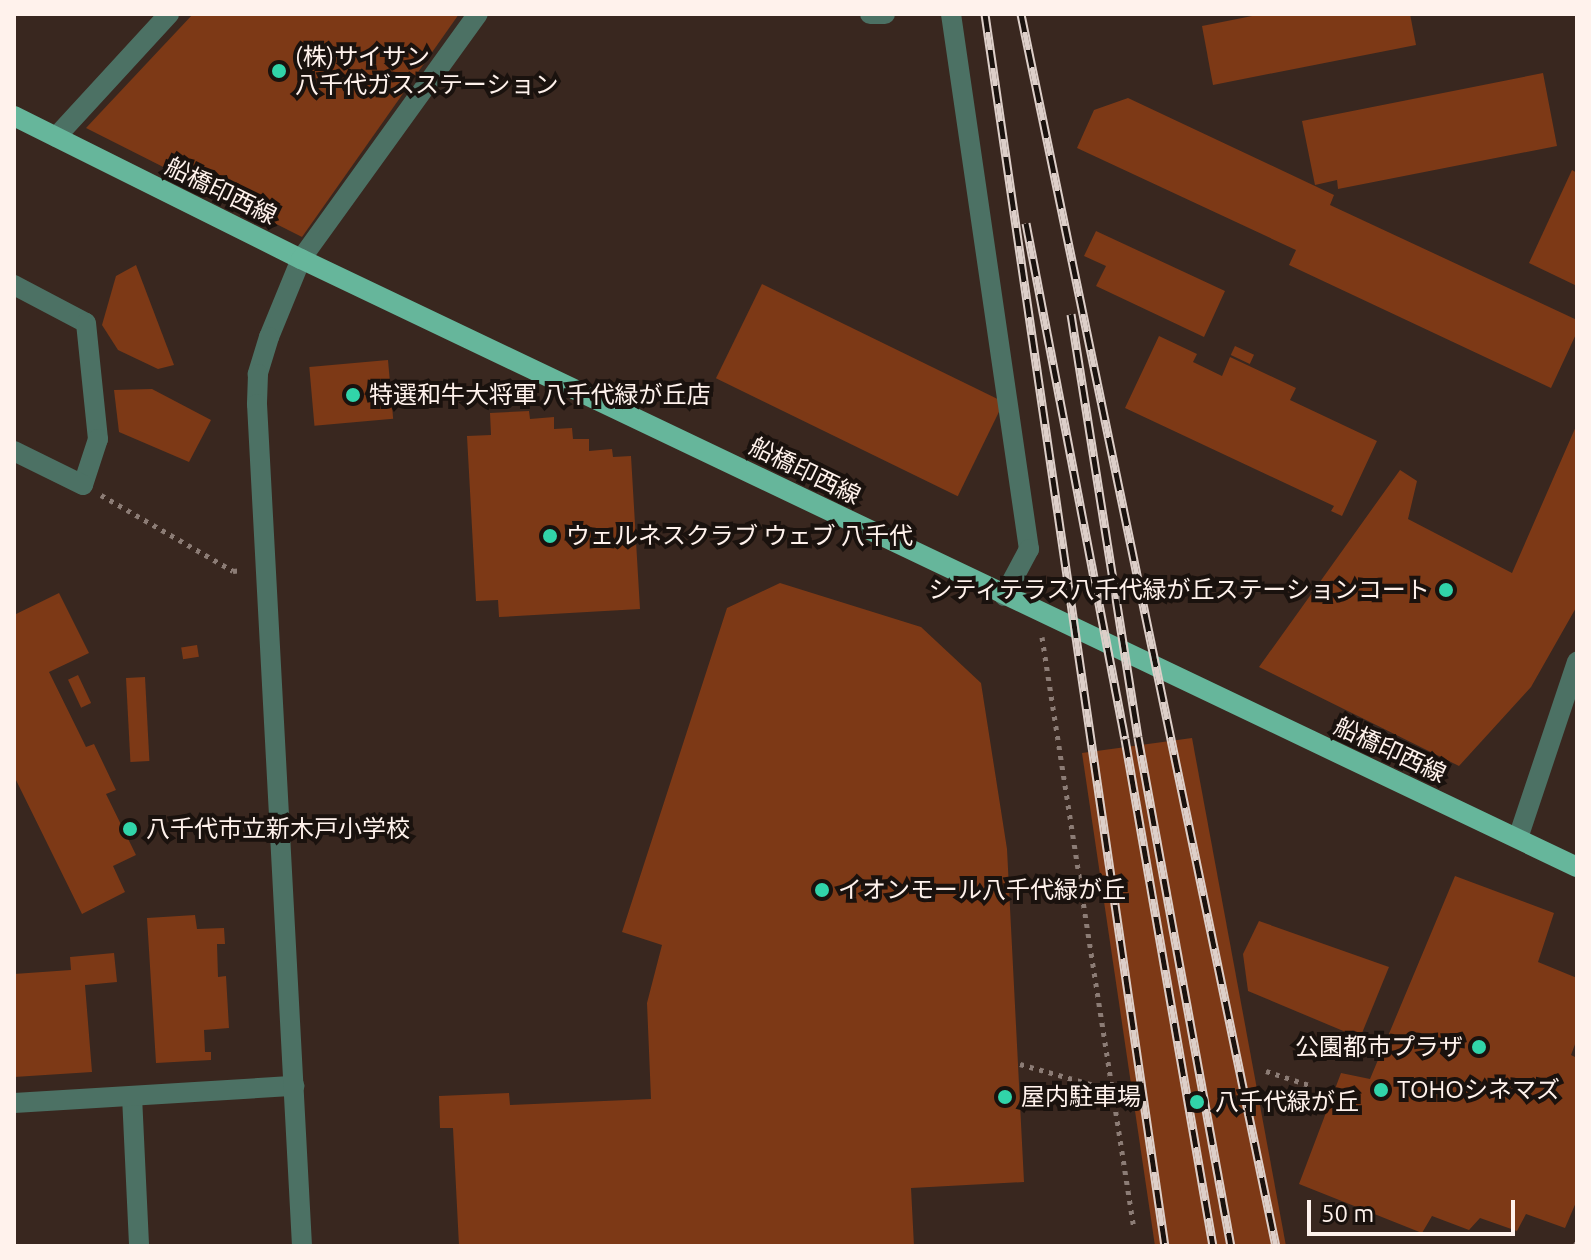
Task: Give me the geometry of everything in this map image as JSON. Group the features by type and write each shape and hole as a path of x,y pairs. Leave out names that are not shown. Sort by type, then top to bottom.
{"main road":[{"name":"船橋印西線","path":"14,116 301,259 1577,867"}],"street":[{"path":"56,137 169,14"},
{"path":"302,1246 265,566 258,374 301,259 478,14"},
{"path":"870,14 885,14"},
{"path":"951,14 1029,549 1004,596"},
{"path":"14,285 86,323 98,439 83,484 14,451"},
{"path":"1518,838 1577,662"},
{"path":"14,1103 294,1086"},
{"path":"132,1096 139,1246"}],"path":[{"path":"83,484 233,571 265,566"},
{"path":"1038,612 1134,1229"},
{"path":"1020,1064 1115,1092"},
{"path":"1266,1071 1309,1085"}],"building":[{"name":"(株)サイサン 八千代ガスステーション","path":"193,14 459,14 302,237 86,128"},
{"path":"1262,14 1410,14 1416,45 1213,85 1202,26"},
{"path":"1543,73 1557,146 1338,189 1337,180 1315,185 1302,121"},
{"path":"1128,98 1334,195 1330,205 1577,320 1577,332 1551,388 1289,265 1296,250 1077,148 1094,110"},
{"path":"1572,170 1577,173 1577,286 1529,263"},
{"path":"1096,231 1225,291 1204,337 1096,286 1106,266 1084,256"},
{"path":"136,265 174,365 158,369 118,350 102,325 116,276"},
{"path":"762,284 1004,402 958,496 716,378"},
{"path":"1159,336 1197,354 1193,362 1222,376 1230,357 1296,388 1290,400 1377,441 1342,516 1331,511 1334,506 1125,408"},
{"path":"1235,346 1254,355 1250,364 1231,355"},
{"path":"388,360 393,419 314,426 309,367"},
{"path":"152,389 211,420 189,462 119,432 114,390"},
{"path":"529,411 530,419 554,417 554,429 572,428 573,439 589,439 589,451 612,449 613,457 631,456 640,609 499,617 498,600 476,601 467,436 491,435 490,413"},
{"name":"シティテラス八千代緑が丘ステーションコート","path":"1577,424 1577,606 1531,687 1459,766 1259,667 1400,470 1417,481 1408,519 1512,573"},
{"name":"イオンモール八千代緑が丘","path":"780,583 921,627 981,683 1007,849 1024,1182 911,1188 914,1246 459,1246 453,1128 440,1128 439,1096 509,1093 510,1105 651,1099 647,1003 662,945 622,932 727,608"},
{"path":"59,593 89,653 49,672 86,747 94,744 116,790 106,794 136,855 113,866 125,892 82,914 14,776 14,615"},
{"path":"197,645 199,657 183,659 181,648"},
{"path":"78,675 91,703 81,708 68,680"},
{"path":"145,677 149,761 130,762 126,678"},
{"path":"1192,738 1286,1246 1155,1246 1082,753"},
{"name":"公園都市プラザ","path":"1455,876 1554,913 1538,962 1577,978 1577,1039 1571,1055 1577,1058 1577,1200 1565,1228 1526,1214 1517,1231 1480,1218 1469,1230 1432,1216 1422,1233 1299,1184 1341,1073 1370,1079"},
{"path":"195,915 197,929 224,928 225,944 217,944 218,977 226,976 229,1028 204,1030 205,1052 211,1052 211,1060 156,1063 147,918"},
{"name":"公園都市プラザ","path":"1259,921 1389,967 1360,1038 1248,991 1243,954"},
{"path":"114,953 117,982 85,985 92,1072 14,1077 14,974 71,970 70,957"}],"railway":[{"path":"985,14 1165,1246"},
{"path":"1021,14 1276,1246"},
{"path":"1026,223 1125,739 1213,1246"},
{"path":"1071,314 1138,737 1231,1246"}],"place":[{"name":"(株)サイサン 八千代ガスステーション","path":"279,71"},
{"name":"特選和牛大将軍 八千代緑が丘店","path":"353,395"},
{"name":"ウェルネスクラブ ウェブ 八千代","path":"550,536"},
{"name":"シティテラス八千代緑が丘ステーションコート","path":"1446,590"},
{"name":"八千代市立新木戸小学校","path":"130,829"},
{"name":"イオンモール八千代緑が丘","path":"822,890"},
{"name":"公園都市プラザ","path":"1479,1047"},
{"name":"TOHOシネマズ","path":"1381,1090"},
{"name":"屋内駐車場","path":"1005,1097"},
{"name":"八千代緑が丘","path":"1197,1102"}]}
